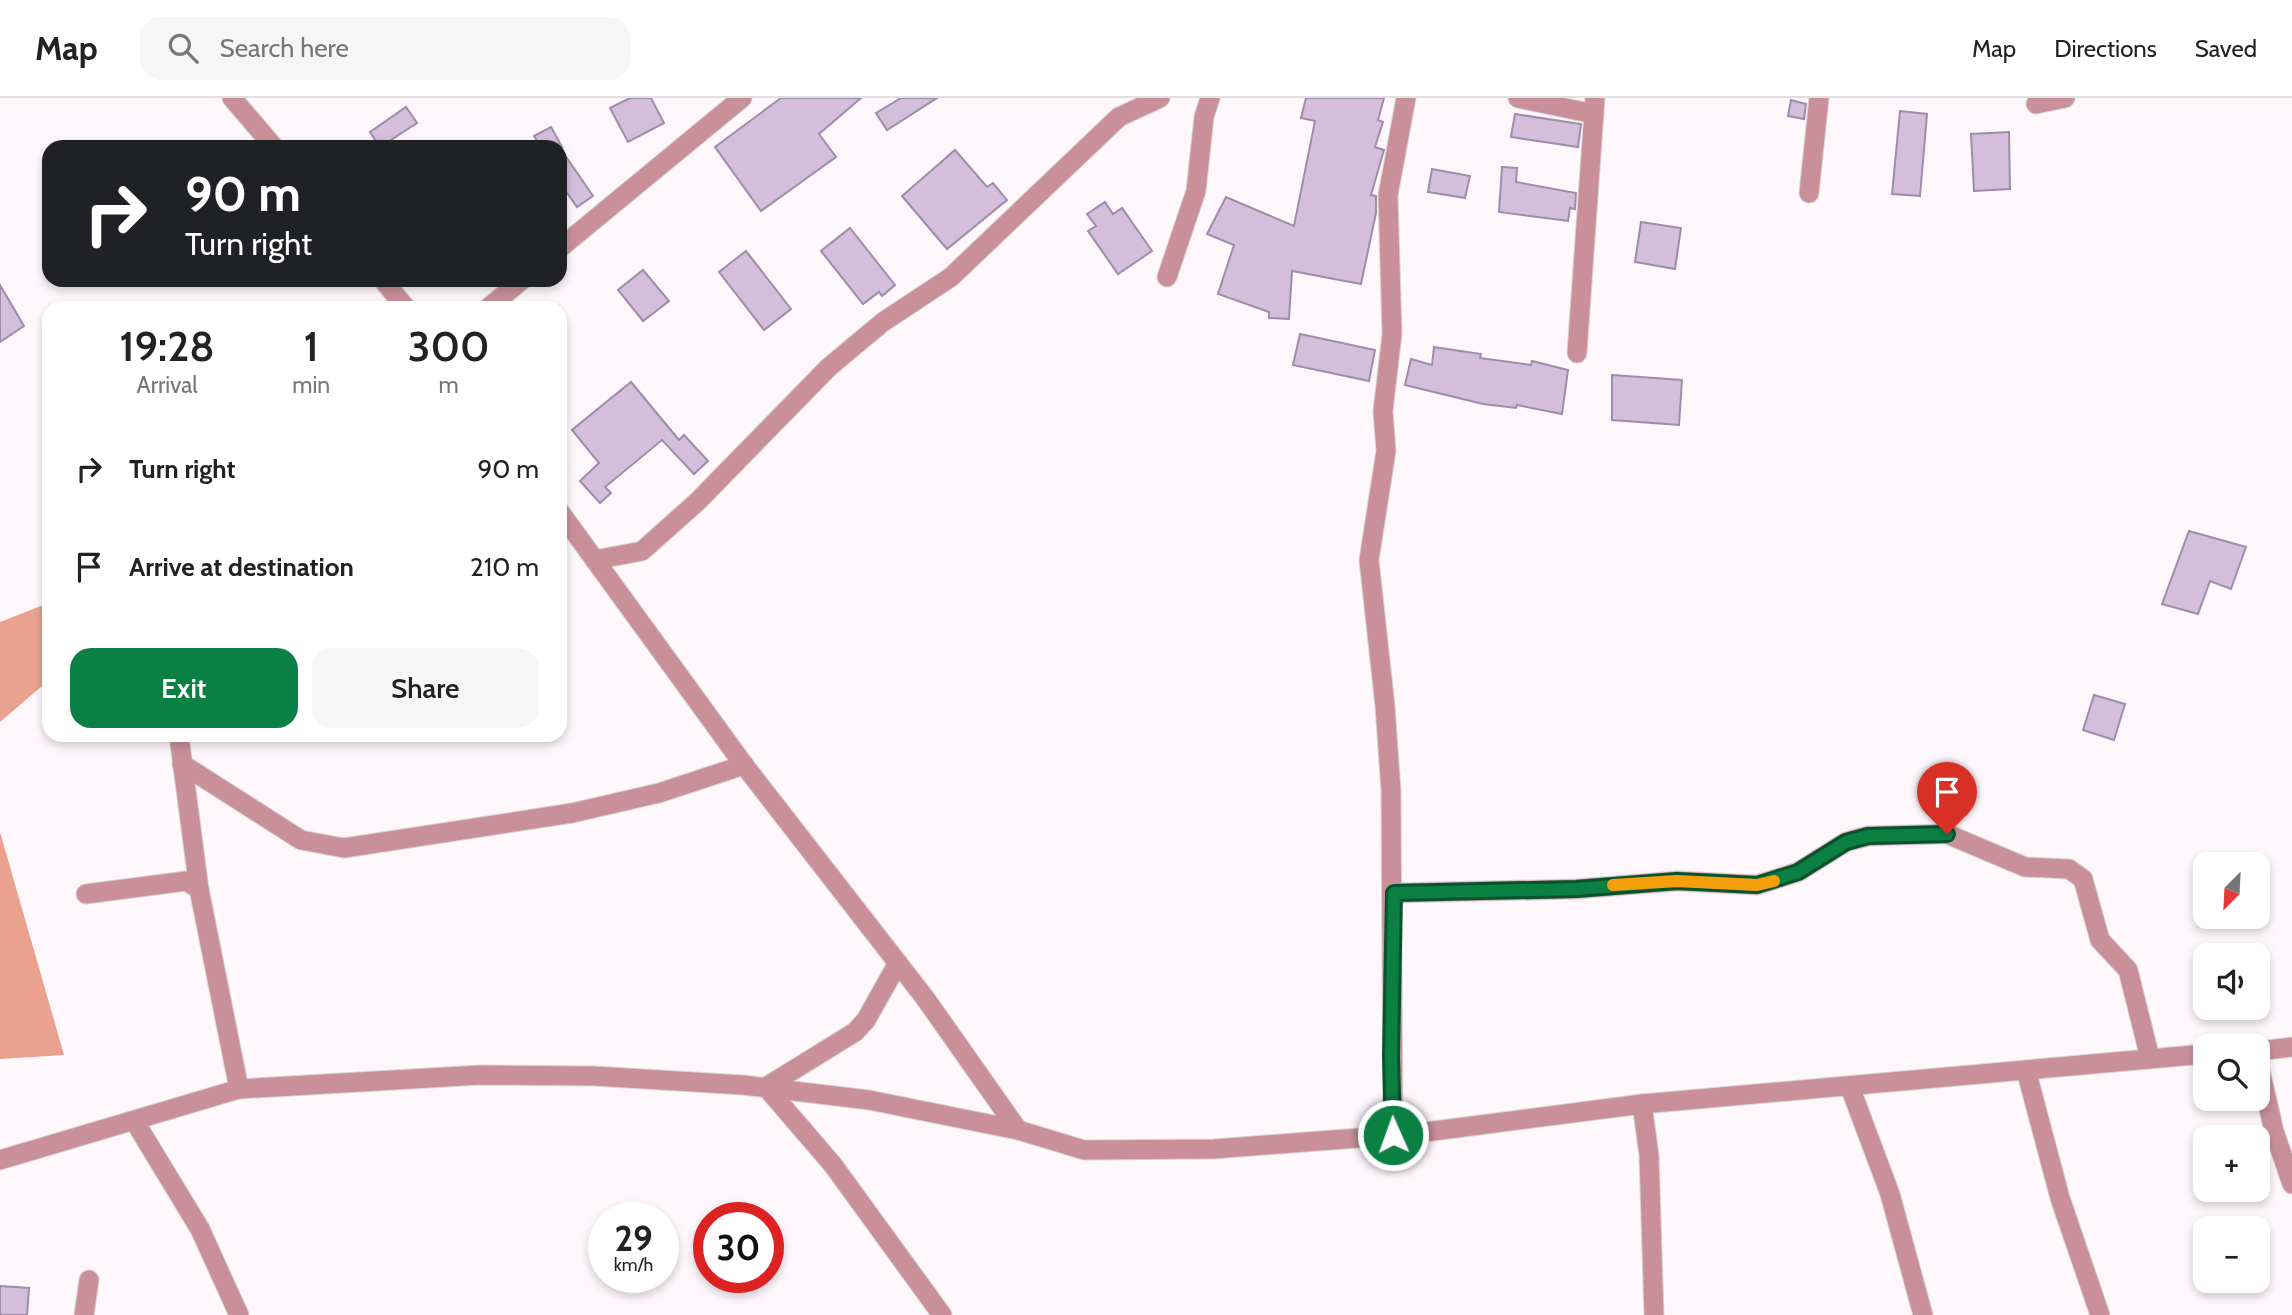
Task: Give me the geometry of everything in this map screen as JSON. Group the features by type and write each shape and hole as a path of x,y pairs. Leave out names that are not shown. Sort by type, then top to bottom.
{"street":[{"path":"232,98 268,140"},
{"path":"567,242 742,98"},
{"path":"595,560 642,551 717,482 830,367 883,323 951,277 1118,117 1160,98"},
{"path":"1167,277 1196,191 1204,117 1210,98"},
{"path":"1393,1135 1391,1056 1394,893 1386,718 1369,548 1386,451 1383,411 1392,334 1388,195 1406,98"},
{"path":"1518,98 1595,106 1577,353"},
{"path":"1809,193 1819,98"},
{"path":"2036,104 2065,98"},
{"path":"388,287 400,301"},
{"path":"496,301 514,287"},
{"path":"567,522 744,765 898,963 1018,1130"},
{"path":"180,744 199,889 239,1089"},
{"path":"183,764 301,841 344,848 572,813 659,793 744,765"},
{"path":"1394,893 1576,889 1677,881 1757,885 1798,872 1846,842 1868,836 1958,837 2025,867 2069,869 2083,879 2100,940 2128,970 2150,1058"},
{"path":"86,894 186,881 199,889"},
{"path":"766,1087 855,1032 866,1020 898,963"},
{"path":"2270,1050 2292,1048"},
{"path":"0,1160 239,1089 480,1075 594,1076 766,1087 869,1100 1018,1130 1084,1150 1214,1149 1393,1135 1642,1104 2193,1055"},
{"path":"2026,1070 2060,1198 2100,1315"},
{"path":"766,1087 833,1165 942,1315"},
{"path":"1850,1087 1890,1194 1923,1315"},
{"path":"1642,1104 1649,1155 1654,1315"},
{"path":"2269,1111 2292,1184"},
{"path":"135,1122 200,1228 239,1315"},
{"path":"84,1315 89,1280"}],"shaded area":[{"path":"42,606 42,686 0,722 0,622"},
{"path":"0,832 64,1055 0,1059"}],"building":[{"path":"630,98 651,98 664,123 628,142 610,108"},
{"path":"781,98 861,98 819,134 836,157 761,211 715,147"},
{"path":"901,98 937,98 887,130 876,113"},
{"path":"1306,98 1384,98 1378,120 1383,122 1375,147 1384,150 1371,195 1376,196 1376,213 1361,284 1292,271 1289,319 1269,318 1269,312 1218,294 1234,245 1207,234 1226,197 1294,226 1315,121 1301,118"},
{"path":"1791,100 1806,104 1804,119 1788,116"},
{"path":"406,107 417,123 391,140 375,140 370,132"},
{"path":"1900,111 1927,114 1920,196 1892,194"},
{"path":"1515,114 1581,124 1578,147 1511,137"},
{"path":"551,127 558,140 537,140 534,136"},
{"path":"2009,132 2010,189 1974,191 1971,134"},
{"path":"955,150 987,187 993,183 1007,200 947,249 902,196"},
{"path":"567,158 593,196 577,207 567,193"},
{"path":"1502,167 1517,168 1516,182 1576,193 1575,209 1570,208 1568,221 1499,212"},
{"path":"1432,169 1470,176 1465,198 1428,192"},
{"path":"1105,202 1113,214 1122,208 1152,251 1118,274 1088,231 1096,226 1087,214"},
{"path":"1641,222 1681,228 1675,269 1635,262"},
{"path":"850,228 895,285 882,296 879,292 863,304 821,251"},
{"path":"746,251 791,309 764,330 719,272"},
{"path":"643,270 669,301 643,321 618,290"},
{"path":"0,285 24,326 0,342"},
{"path":"1300,334 1375,350 1369,381 1293,365"},
{"path":"1434,347 1481,354 1480,358 1531,365 1532,361 1568,370 1562,414 1517,405 1516,408 1483,404 1405,385 1411,359 1432,365"},
{"path":"1612,375 1682,380 1679,425 1612,420"},
{"path":"631,382 679,440 684,435 708,461 694,474 662,440 605,487 611,493 600,503 580,481 599,463 572,430"},
{"path":"2189,531 2246,547 2231,589 2210,581 2198,614 2162,604"},
{"path":"2094,695 2125,704 2114,740 2083,730"},
{"path":"0,1286 29,1288 27,1315 0,1315"}],"slow traffic":[{"path":"1613,885 1677,881 1757,885 1774,881"}],"route":[{"path":"1393,1135 1391,1056 1394,893 1576,889 1677,881 1757,885 1798,872 1846,842 1868,836 1947,834"}]}
